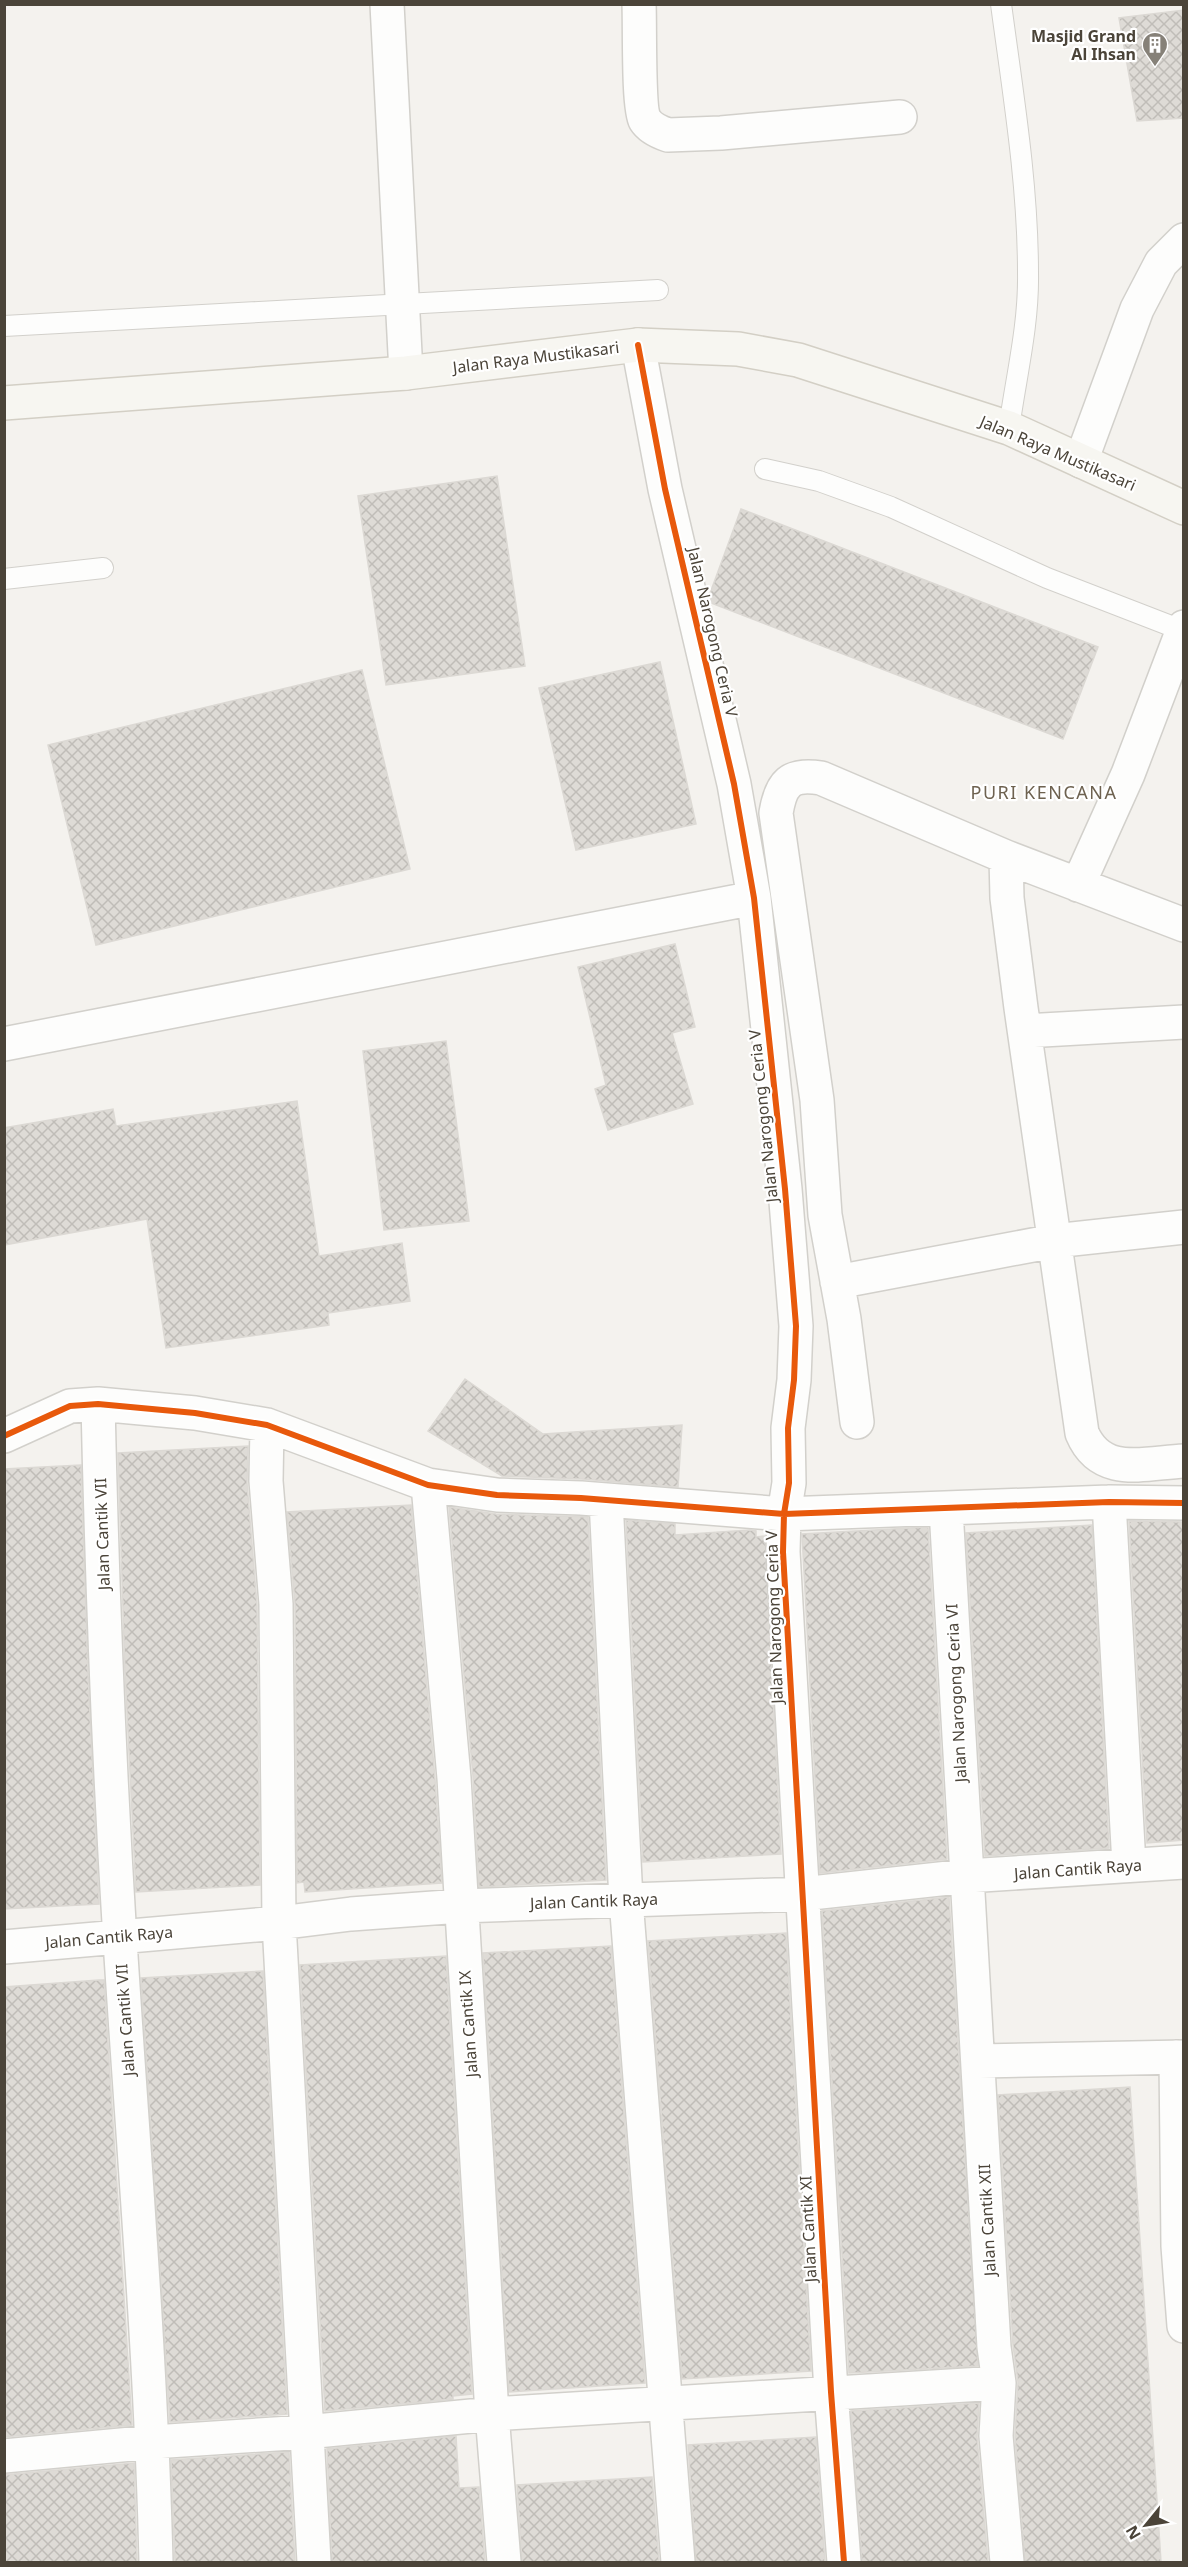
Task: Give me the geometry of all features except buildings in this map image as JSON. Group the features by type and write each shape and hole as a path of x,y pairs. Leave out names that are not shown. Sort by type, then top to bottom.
{"main road":[{"name":"Jalan Raya Mustikasari","path":"4,403 406,373 638,345 738,349 798,360 1009,428 1184,508"}],"street":[{"path":"387,4 406,373"},
{"path":"639,4 642,112 652,128 661,133 668,135 721,133 900,117"},
{"path":"1081,461 1137,309 1161,263 1184,240"},
{"name":"Jalan Narogong Ceria V","path":"638,345 665,489 734,784 754,898 785,1189 796,1326 789,1428 789,1483 784,1514 783,1552 802,1894"},
{"path":"1078,885 1128,774 1183,630"},
{"path":"857,1422 825,1215 817,1100 776,813 782,789 795,777 821,778 1006,857 1184,925"},
{"path":"1006,857 1008,908 1082,1433 1086,1443 1095,1454 1114,1464 1184,1461"},
{"path":"4,1044 754,898"},
{"path":"1025,1031 1184,1022"},
{"path":"837,1282 1054,1241 1184,1227"},
{"path":"4,1436 70,1406 98,1404 195,1413 267,1425 428,1485 497,1495 606,1500 784,1514 1109,1502 1184,1503"},
{"name":"Jalan Cantik VII","path":"98,1404 101,1543 120,1936 153,2442 156,2562"},
{"path":"267,1425 266,1481 276,1604 279,1923 314,2562"},
{"name":"Jalan Cantik IX","path":"428,1485 453,1766 492,2414 504,2562"},
{"path":"606,1500 626,1900 678,2562"},
{"path":"1109,1502 1129,1865"},
{"name":"Jalan Narogong Ceria VI","path":"946,1509 967,1876"},
{"name":"Jalan Cantik Raya","path":"4,1947 279,1923 351,1914 461,1906 802,1894 967,1876 1184,1862"},
{"name":"Jalan Cantik XII","path":"967,1876 994,2347 999,2383 996,2436 1007,2562"},
{"name":"Jalan Cantik XI","path":"802,1894 831,2392 844,2562"},
{"path":"979,2061 1180,2057 1178,2246 1184,2326"},
{"path":"4,2456 153,2442 306,2432 492,2414 999,2383"}],"lane":[{"path":"1001,4 1025,190 1028,275 1026,313 1009,428"},
{"path":"4,326 658,290"},
{"path":"765,469 819,481 891,507 1047,578 1183,630"},
{"path":"4,579 103,568"}],"cycle path":[{"path":"638,345 665,489 734,784 754,898 785,1189 796,1326 794,1380 788,1428 789,1483 784,1514 783,1552 831,2392 844,2562"},
{"path":"4,1436 70,1406 98,1404 195,1413 267,1425 428,1485 497,1495 581,1498 784,1514 1109,1502 1184,1503"}],"place":[{"name":"Masjid Grand Al Ihsan","path":"1155,68"}],"district":[{"name":"PURI KENCANA","path":"1044,793"}]}
